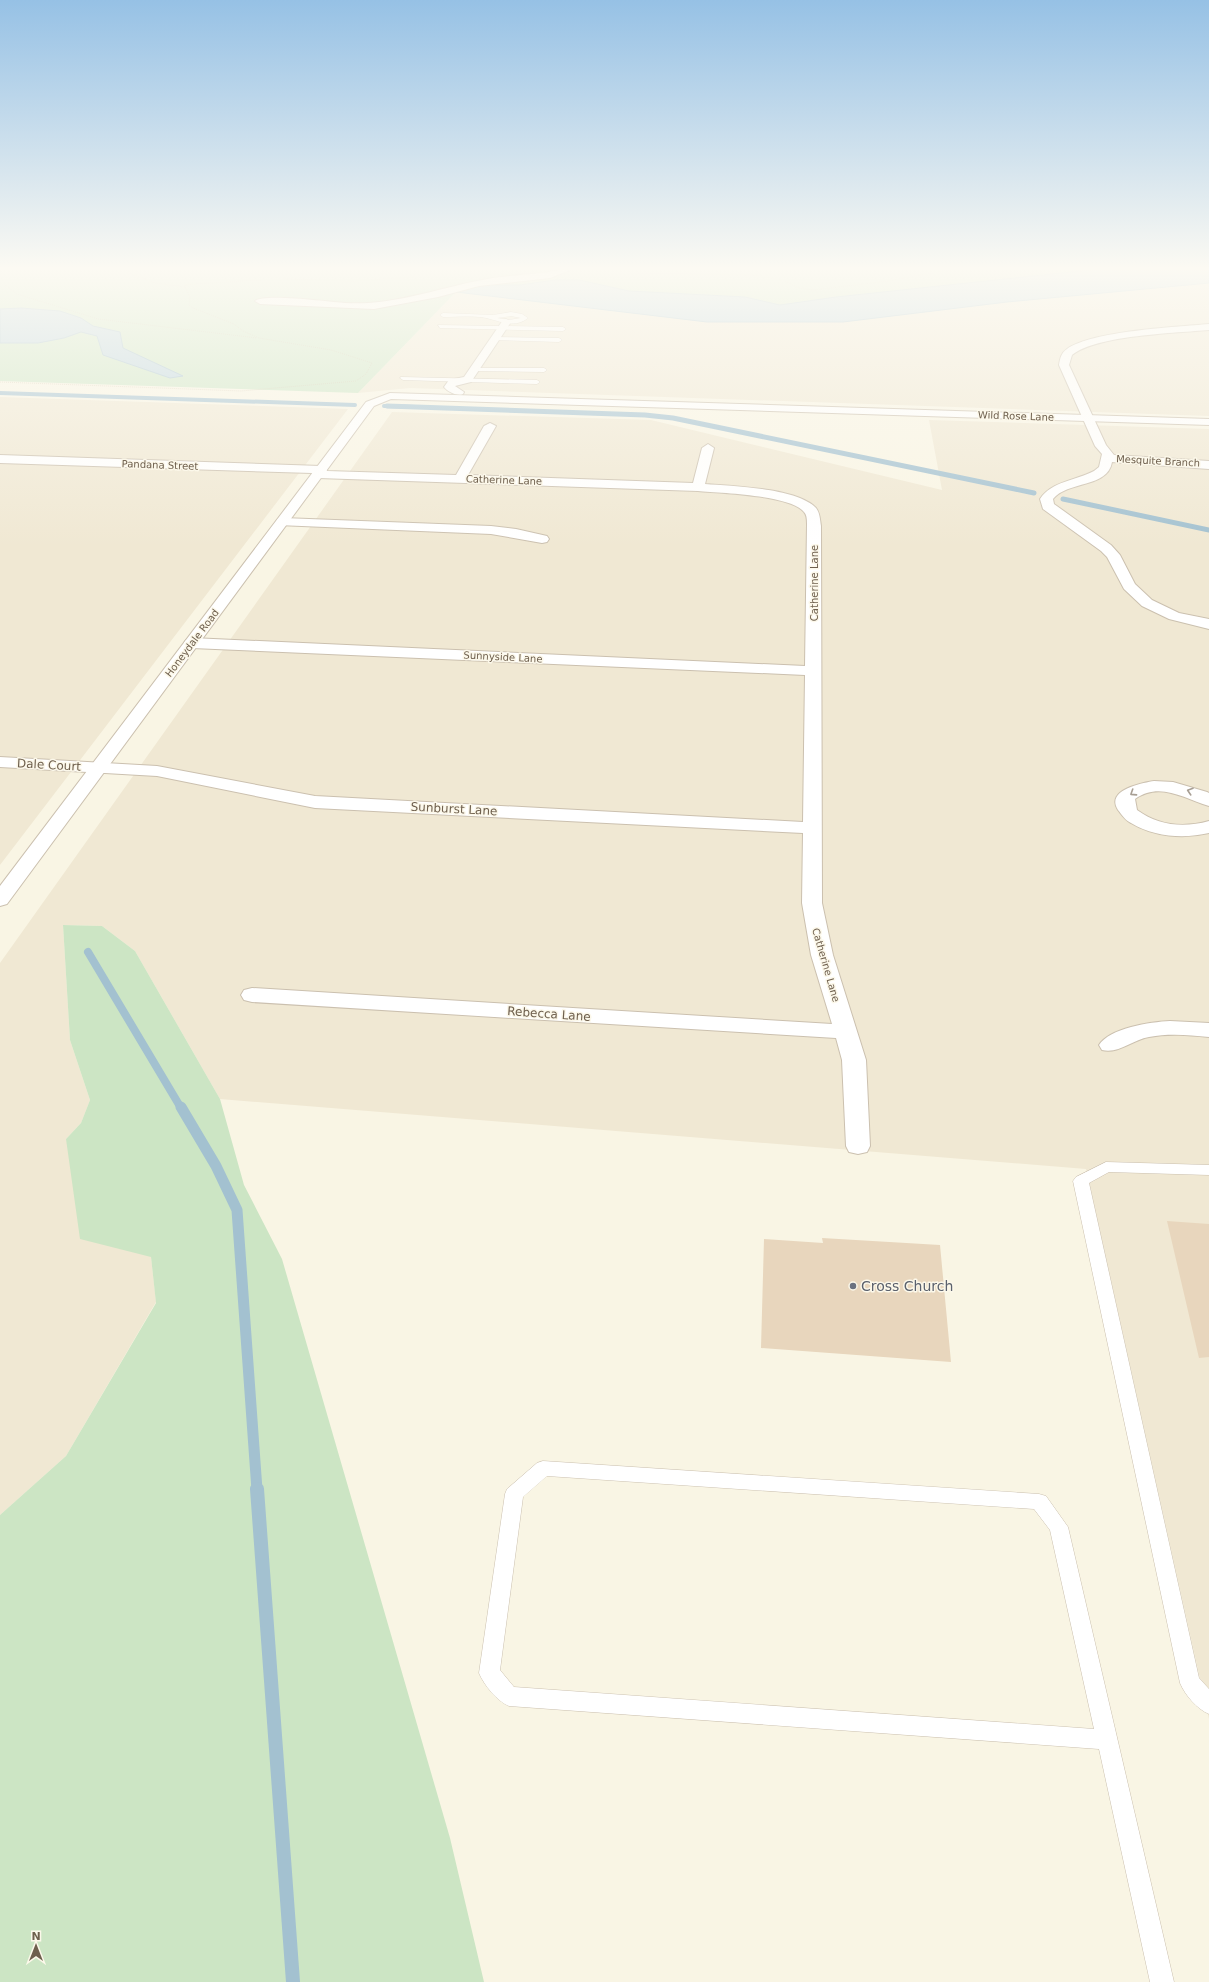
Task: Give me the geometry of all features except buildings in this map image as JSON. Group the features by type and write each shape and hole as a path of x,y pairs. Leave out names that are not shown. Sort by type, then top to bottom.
{"street":[{"path":"457,395 472,389 476,384 466,380 480,362"},
{"path":"1065,362 1064,365 1090,418 1101,446 1108,454 1105,468 1098,473 1049,494 1046,500 1048,506 1106,548 1113,555 1128,586 1147,603 1174,616 1209,624"},
{"name":"Wild Rose Lane","path":"390,396 457,395 1209,422"},
{"name":"Honeydale Road","path":"0,900 370,404 390,396"},
{"path":"460,478 490,426"},
{"path":"698,487 708,448"},
{"name":"Mesquite Branch","path":"1106,458 1209,465"},
{"name":"Pandana Street","path":"0,459 320,472"},
{"name":"Catherine Lane","path":"320,472 698,487 752,491 802,504 810,511 814,526 812,903 815,927 822,955 854,1060 858,1146"},
{"path":"283,522 492,530 516,532 542,538"},
{"name":"Sunnyside Lane","path":"192,643 813,671"},
{"name":"Dale Court","path":"0,762 98,767"},
{"name":"Sunburst Lane","path":"98,767 164,772 286,798 315,802 812,828"},
{"path":"1209,800 1186,790 1155,786 1141,788 1131,793 1126,799 1125,806 1131,814 1140,821 1153,826 1183,831 1209,827"},
{"name":"Rebecca Lane","path":"252,995 846,1032"},
{"path":"1110,1045 1128,1034 1152,1029 1209,1030"}],"lane":[{"path":"476,369 544,370"},
{"path":"403,378 537,382"},
{"path":"1209,1170 1106,1167 1081,1181 1190,1683 1209,1704"},
{"path":"1108,1740 509,1696 489,1673 514,1494 543,1468 1039,1502 1059,1527 1108,1740 1162,1982"}],"path":[{"path":"0,382 241,391 356,381 366,374 372,363 371,362"}],"shaded area":[{"path":"388,362 1209,362 1209,416 410,388 358,393"},
{"path":"0,397 348,409 0,865"},
{"path":"392,412 651,420 942,490 929,420 1209,429 1209,1719 1086,1169 220,1099 135,951 102,926 63,925 70,1040 90,1100 81,1123 66,1139 151,1257 156,1302 66,1456 0,1515 0,963"}],"green space":[{"path":"0,362 388,362 358,393 0,381"},
{"path":"63,925 102,926 135,951 220,1099 244,1185 282,1259 450,1838 484,1982 0,1982 0,1515 66,1456 156,1303 151,1257 80,1239 66,1139 81,1123 90,1100 70,1040"}],"water":[{"path":"125,362 154,362 183,376 170,378"}],"waterway":[{"path":"0,393 355,405"},
{"path":"384,406 413,407"},
{"path":"387,406 413,407"},
{"path":"413,407 645,415 673,418 1034,493"},
{"path":"1063,499 1209,530"},
{"path":"88,952 181,1108"},
{"path":"181,1107 216,1166 237,1210 257,1490"},
{"path":"257,1489 293,1982"}],"place":[{"name":"Cross Church","path":"853,1286"}]}
